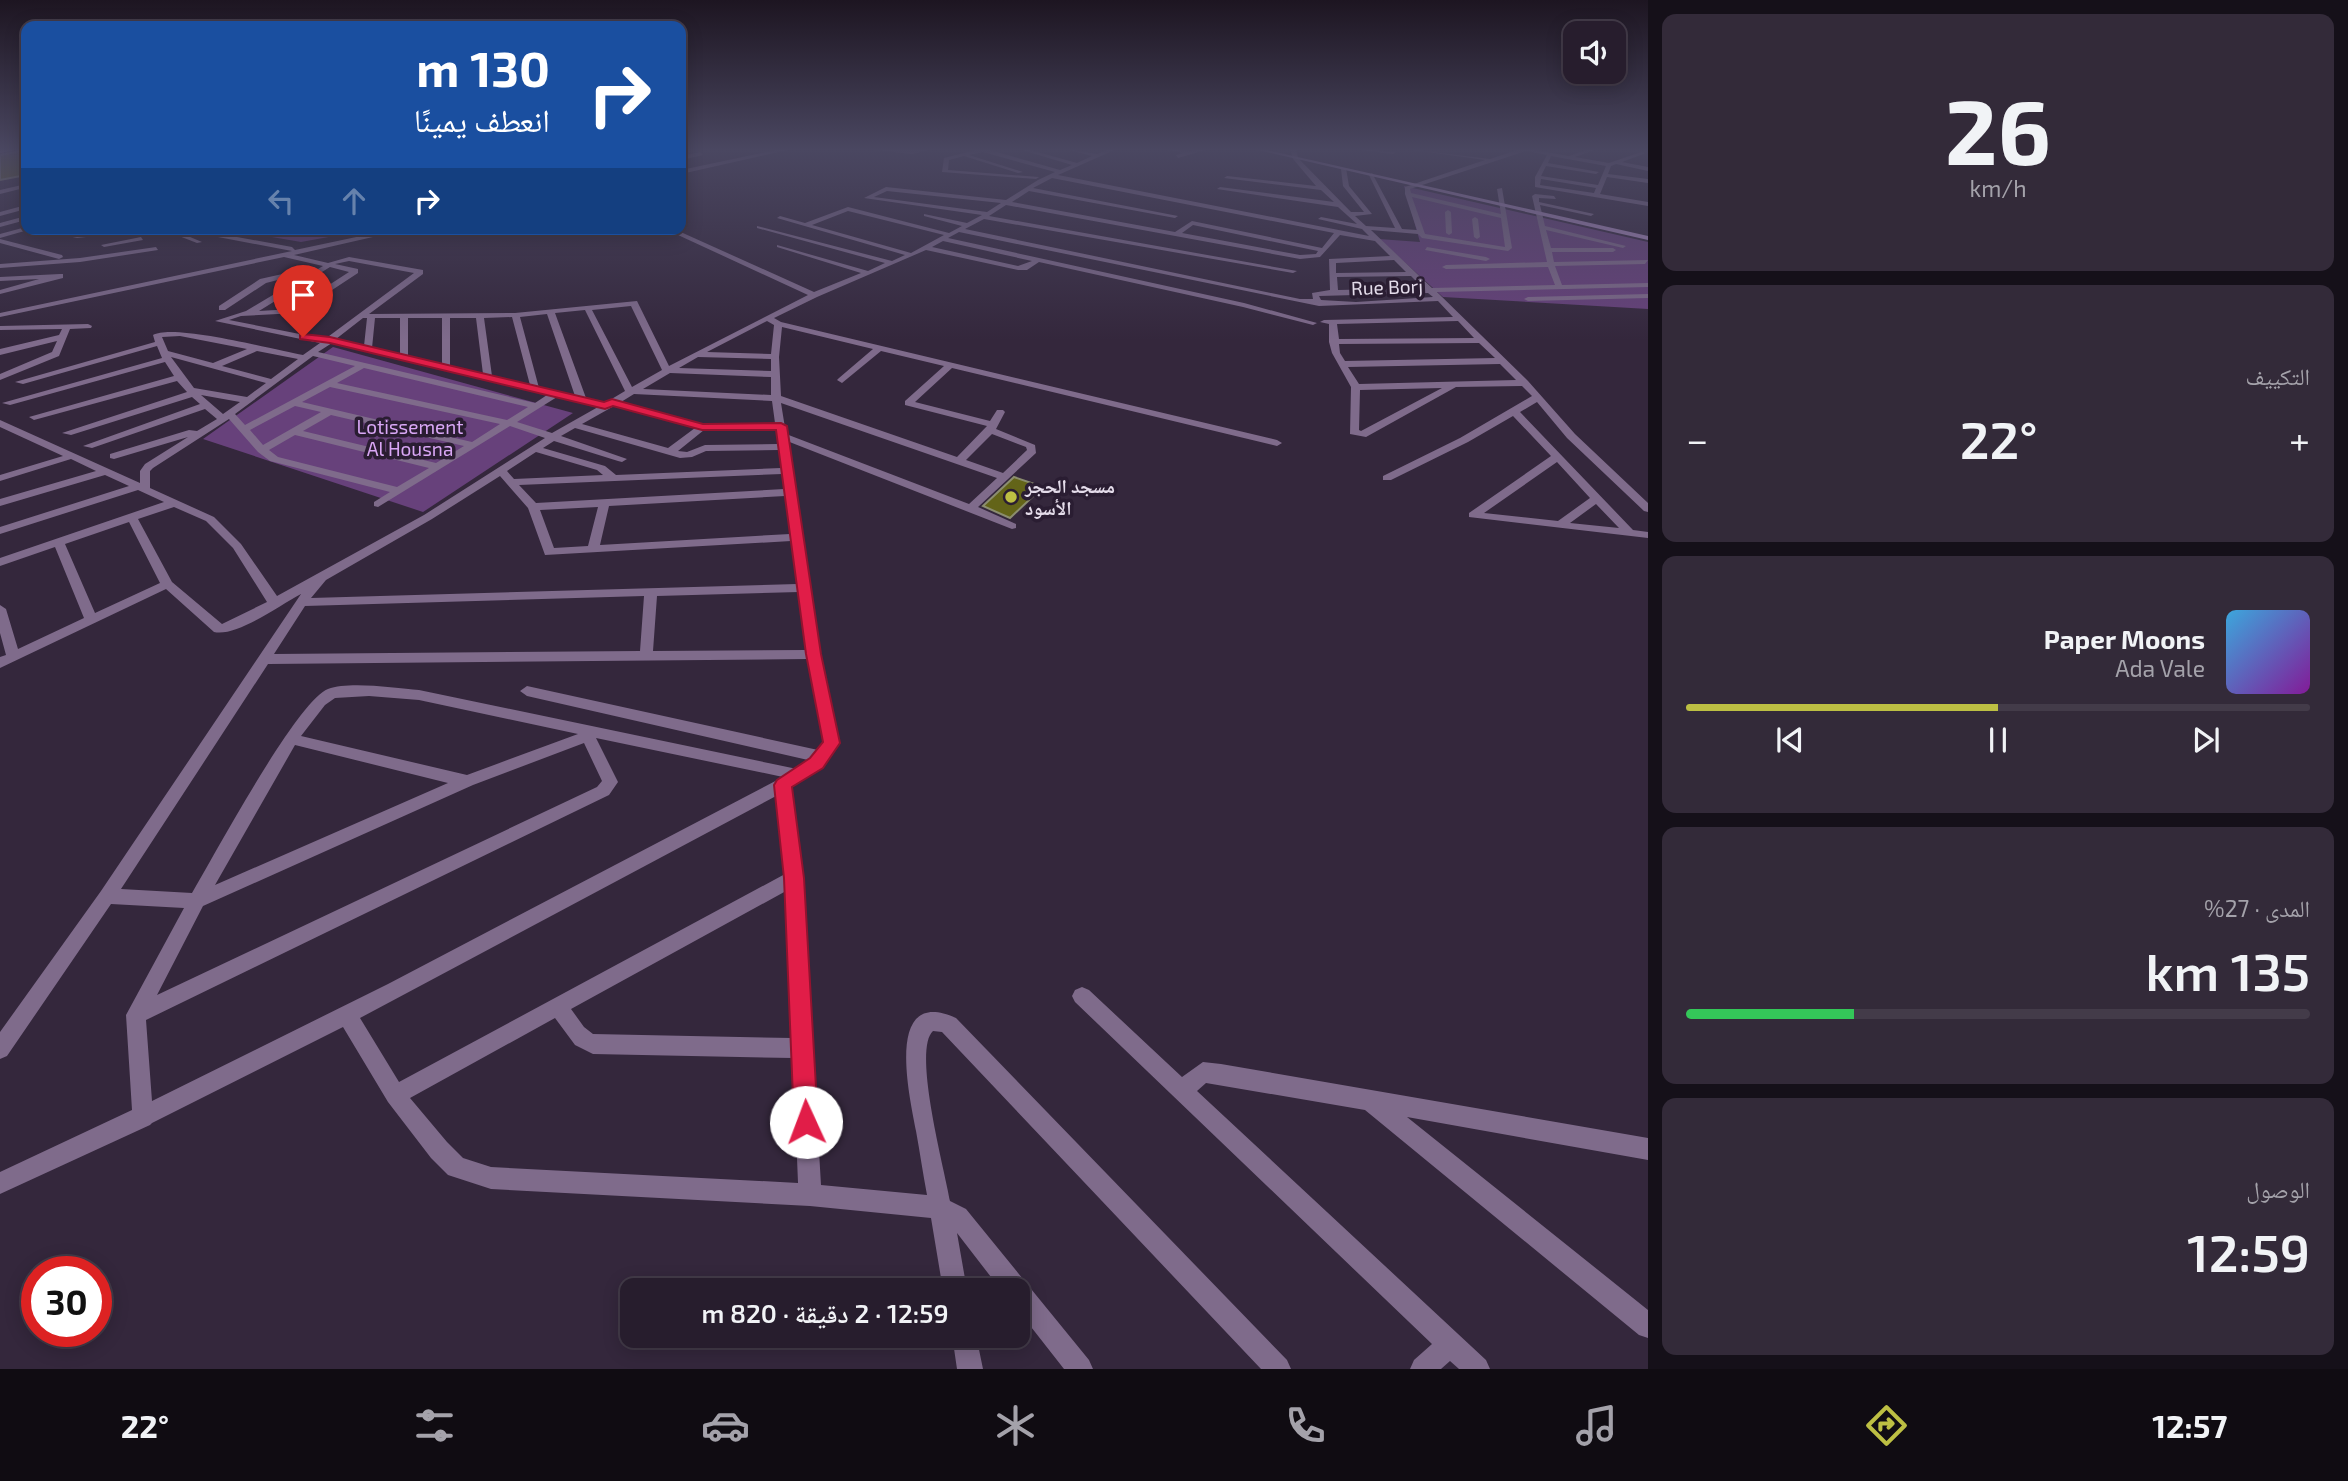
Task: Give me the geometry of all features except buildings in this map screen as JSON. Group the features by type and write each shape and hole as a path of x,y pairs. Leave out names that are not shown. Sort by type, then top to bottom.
{"main road":[{"path":"1533,212 1648,238"}],"street":[{"path":"805,225 840,212"},
{"path":"859,212 1038,260 1244,305 1313,323"},
{"path":"964,212 1250,267 1293,271"},
{"path":"132,517 167,583 210,622 223,630 428,517 553,437 666,370 814,295 912,255 991,212"},
{"path":"1058,212 1300,257 1318,256 1338,233"},
{"path":"1154,212 1175,216"},
{"path":"1156,231 1182,212"},
{"path":"1225,212 1218,217 1258,225"},
{"path":"1236,212 1379,241"},
{"path":"1335,212 1370,214 1368,212"},
{"name":"Rue Borj","path":"950,235 1001,239 1173,275 1235,284 1255,292 1319,304 1434,301 1436,294 1348,212"},
{"path":"1390,212 1399,230"},
{"path":"1413,212 1419,230 1425,237 1508,249 1503,212"},
{"path":"1449,233 1448,212 1506,226"},
{"path":"1483,212 1504,217"},
{"path":"1581,212 1591,214"},
{"path":"1538,213 1559,287"},
{"path":"926,215 968,225"},
{"path":"780,218 912,255"},
{"path":"1246,234 1267,218"},
{"path":"0,225 21,219"},
{"path":"1321,219 1365,228 1419,230 1508,242"},
{"path":"1475,219 1477,237"},
{"path":"1175,235 1192,223 1323,250"},
{"path":"1001,239 1024,224"},
{"path":"760,227 892,263"},
{"path":"1541,227 1623,246"},
{"path":"1548,250 1628,249 1600,227"},
{"path":"0,239 21,231"},
{"path":"83,235 91,261"},
{"path":"102,235 109,259"},
{"path":"179,235 199,242"},
{"path":"184,237 190,235"},
{"path":"222,235 300,251"},
{"path":"0,317 376,235"},
{"path":"681,235 814,295"},
{"path":"1077,255 1094,236"},
{"path":"1584,237 1585,250"},
{"path":"0,239 72,261"},
{"path":"104,245 141,239"},
{"path":"779,246 868,273"},
{"path":"1454,274 1424,247 1518,265"},
{"path":"925,248 1018,268 1053,250"},
{"path":"0,266 91,261 156,249"},
{"path":"1174,258 1181,252"},
{"path":"285,254 291,258 355,271 294,311 249,313 219,321 368,349 702,427 783,436 1012,526"},
{"path":"1637,256 1647,263"},
{"path":"1334,292 1331,263 1335,260 1397,258"},
{"path":"143,487 145,471 149,466 226,416 367,316 420,272 348,259 263,281 222,308"},
{"path":"1446,267 1647,263"},
{"path":"1158,272 1166,265"},
{"path":"249,313 324,266"},
{"path":"1332,275 1414,274"},
{"path":"1160,287 1173,275"},
{"path":"0,279 60,276 0,292"},
{"path":"1421,280 1648,276"},
{"path":"1319,304 1317,294 1334,292 1436,294 1648,285"},
{"path":"1244,305 1255,292"},
{"path":"1436,294 1479,340 1525,383 1571,436 1648,509"},
{"path":"1528,299 1648,296"},
{"path":"367,316 515,315 627,302 637,304 666,370"},
{"path":"587,307 631,392"},
{"path":"550,311 581,399"},
{"path":"515,315 536,388"},
{"path":"367,316 368,349"},
{"path":"404,316 404,358"},
{"path":"480,316 488,378"},
{"path":"0,317 82,317"},
{"path":"446,317 446,368"},
{"path":"767,318 778,324 878,349 1277,443"},
{"path":"1295,323 1460,319"},
{"path":"1333,322 1333,342 1341,364 1356,387 1354,432 1362,435 1452,386"},
{"path":"0,1183 143,1118 348,1016 791,780 822,757 831,743 814,654 776,398 775,357 778,324"},
{"path":"0,377 53,356 58,351 66,326"},
{"path":"0,328 88,326"},
{"path":"0,335 31,327"},
{"path":"399,491 274,459 262,450 245,429 190,392 177,378 157,335 171,333 363,365 537,406"},
{"path":"0,352 63,337"},
{"path":"1333,342 1479,340"},
{"path":"20,382 160,343"},
{"path":"211,367 257,348"},
{"path":"842,380 878,349"},
{"path":"696,354 775,357"},
{"path":"6,403 166,356 273,382"},
{"path":"1341,364 1502,361"},
{"path":"245,429 363,365"},
{"path":"949,366 908,403 992,428 1030,445 1032,449 971,508"},
{"path":"666,370 775,374"},
{"path":"34,416 177,378"},
{"path":"1356,387 1525,383"},
{"path":"329,384 510,424 622,459"},
{"path":"67,433 190,392 248,400"},
{"path":"631,392 776,398 1005,477"},
{"path":"378,504 557,393"},
{"path":"1387,478 1464,440 1538,397"},
{"path":"294,403 473,445"},
{"path":"88,446 206,405"},
{"path":"262,450 330,411"},
{"path":"1514,411 1630,533"},
{"path":"959,461 992,428 1000,412"},
{"path":"0,424 210,519 237,546 274,601"},
{"path":"574,425 684,456 702,449 783,436"},
{"path":"611,435 625,425"},
{"path":"114,456 211,426"},
{"path":"670,452 702,427"},
{"path":"295,432 438,467"},
{"path":"536,449 601,468 612,477"},
{"path":"0,478 72,456"},
{"path":"1558,457 1473,515 1648,535"},
{"path":"501,471 533,507 549,552 797,537"},
{"path":"510,482 788,471"},
{"path":"0,503 104,472"},
{"path":"653,475 655,500"},
{"path":"0,531 143,487"},
{"path":"533,507 791,492"},
{"path":"1560,525 1597,498"},
{"path":"0,562 176,502"},
{"path":"593,548 604,503"},
{"path":"59,542 91,620"},
{"path":"0,1049 107,895 313,586 322,577"},
{"path":"0,609 6,660 167,583"},
{"path":"303,602 805,588"},
{"path":"646,656 651,593"},
{"path":"266,659 814,654"},
{"path":"143,1118 136,1014 197,901 291,739 320,701 339,691 419,695 791,780"},
{"path":"527,691 822,757"},
{"path":"107,895 197,901 467,781 586,734"},
{"path":"136,1014 603,790 610,782 586,734"},
{"path":"291,739 467,781"},
{"path":"791,780 810,1195"},
{"path":"395,1095 794,878"},
{"path":"1082,996 1477,1369"},
{"path":"558,1006 578,1034 593,1044 803,1048"},
{"path":"348,1016 395,1095 450,1163 475,1175 505,1179 810,1195 941,1208 958,1217 1006,1278"},
{"path":"954,1278 918,1086 915,1045 920,1028 936,1019 949,1025 1278,1369"},
{"path":"1182,1090 1203,1072 1648,1149"},
{"path":"1371,1100 1648,1326"},
{"path":"1030,1307 1080,1369"},
{"path":"1423,1369 1450,1344"},
{"path":"966,1348 970,1369"}],"green space":[{"path":"1411,212 1517,212 1648,242 1648,309 1443,297 1379,239 1420,242"},
{"path":"267,235 340,235 301,242"},
{"name":"Lotissement Al Housna","path":"333,347 573,413 423,512 203,439"}],"place":[{"name":"مسجد الحجر الأسود","path":"1011,497"}],"route":[{"path":"303,337 328,342 330,340 605,406 612,402 702,427 781,426 814,654 831,743 816,763 783,785 794,878 806,1122"}]}
